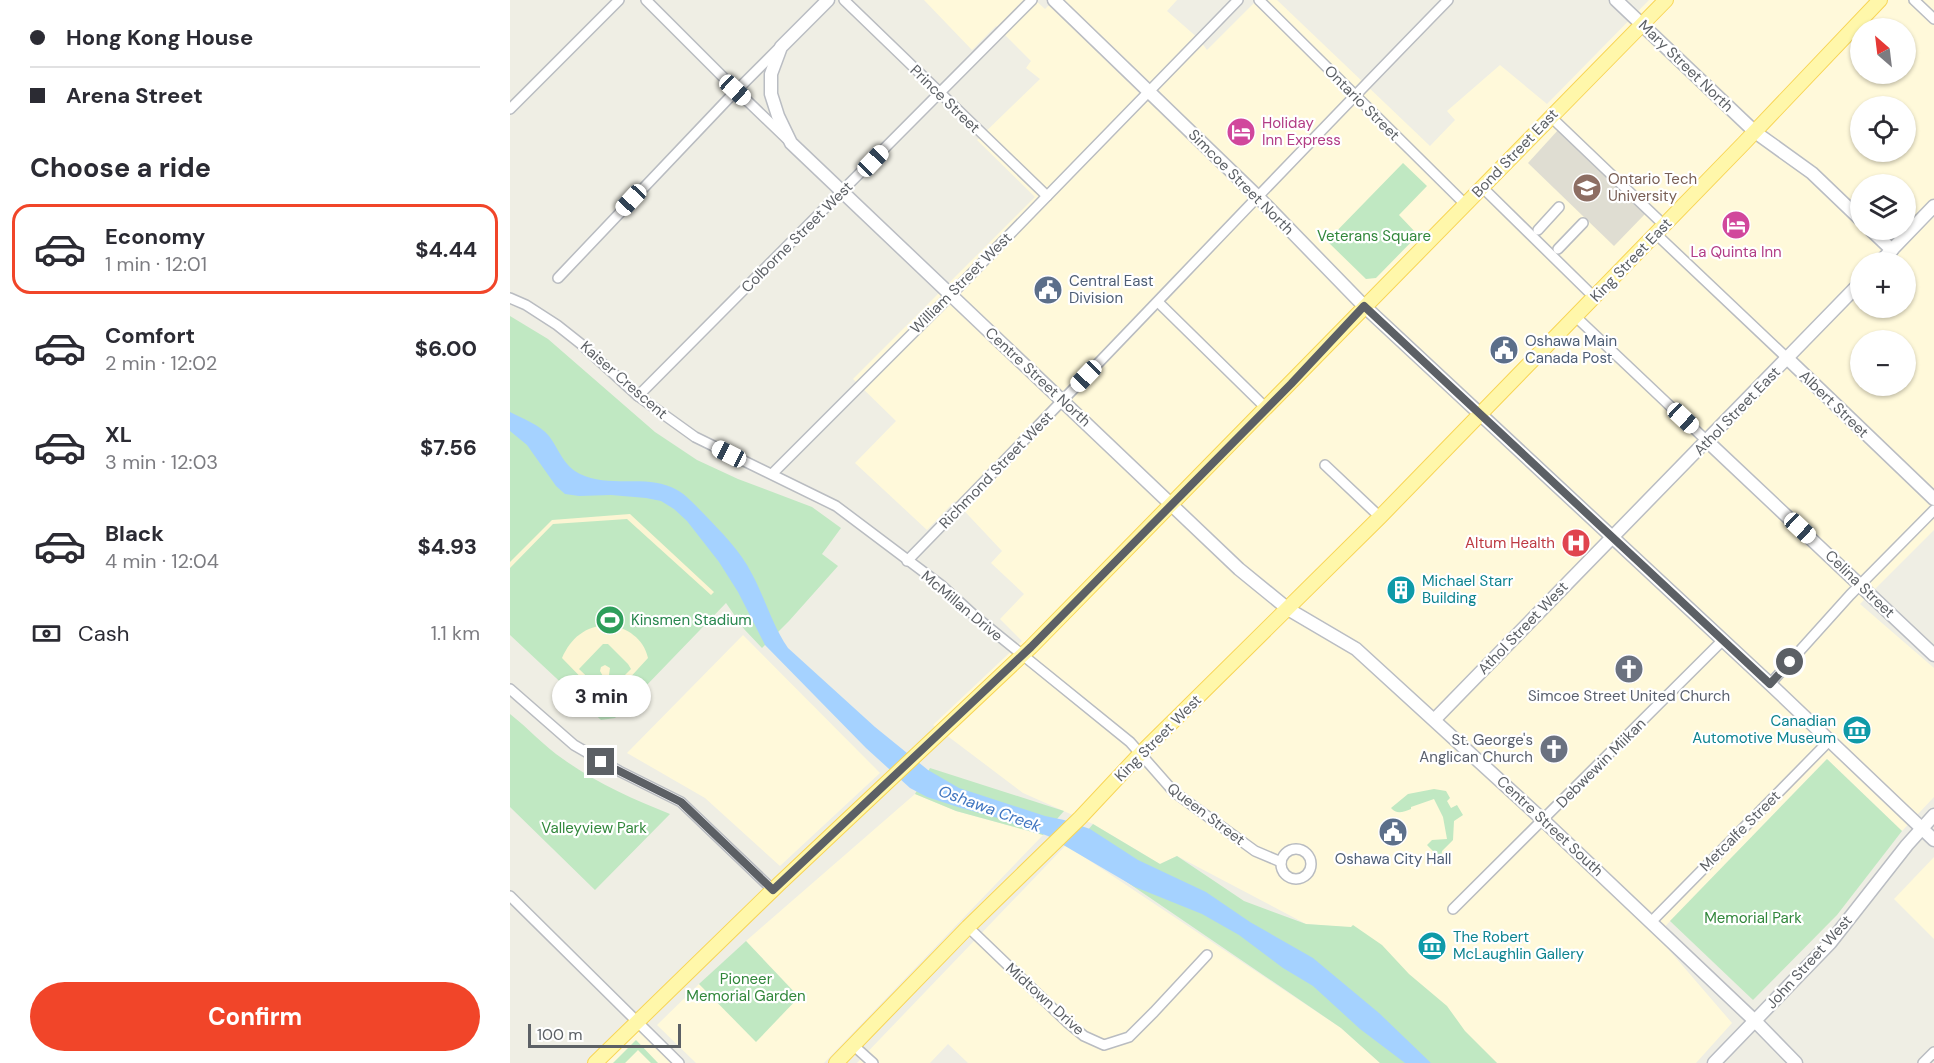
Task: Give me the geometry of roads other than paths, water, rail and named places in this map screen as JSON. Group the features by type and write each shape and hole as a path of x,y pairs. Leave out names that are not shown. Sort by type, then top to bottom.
{"main road":[{"path":"781,46 828,0"},
{"name":"Simcoe Street North","path":"1054,0 1258,197 1364,306 1830,740 1934,840"},
{"name":"Mary Street North","path":"1616,0 1755,132 1812,173 1850,209"},
{"name":"Bond Street East","path":"595,1063 773,890 1022,656 1666,0"},
{"name":"King Street East","path":"1480,414 1755,132 1880,0"},
{"name":"Centre Street North","path":"781,46 771,74 771,93 778,116 791,143 1239,569 1288,609"},
{"path":"1882,240 1892,250 1934,206"},
{"name":"Athol Street East","path":"1612,537 1850,294"},
{"name":"Albert Street","path":"1788,359 1934,499"},
{"name":"King Street West","path":"836,1063 968,927 1080,818 1140,754 1380,517 1480,414"},
{"name":"Celina Street","path":"1707,441 1934,655"},
{"name":"Athol Street West","path":"1435,719 1612,537"},
{"name":"Centre Street South","path":"1288,609 1356,649 1435,719 1755,1021 1796,1063"},
{"name":"John Street West","path":"1714,1063 1830,943 1934,815"}],"street":[{"path":"510,109 619,0"},
{"name":"Centre Street North","path":"646,0 791,143"},
{"name":"Prince Street","path":"844,0 1047,196"},
{"name":"Colborne Street West","path":"638,396 1032,0"},
{"name":"William Street West","path":"772,474 1238,0"},
{"name":"Ontario Street","path":"1259,0 1466,204"},
{"name":"Richmond Street West","path":"907,561 1064,401 1448,0"},
{"path":"1914,0 1934,19"},
{"path":"558,278 735,90 781,46"},
{"name":"Albert Street","path":"1551,117 1788,359"},
{"path":"1483,188 1594,297"},
{"path":"1538,230 1559,207"},
{"path":"1558,249 1584,223"},
{"name":"Kaiser Crescent","path":"510,298 526,305 557,325 638,396 695,437 772,474"},
{"path":"1158,302 1266,408"},
{"name":"Celina Street","path":"1576,316 1707,441"},
{"path":"1325,465 1380,517"},
{"name":"McMillan Drive","path":"772,474 836,506 941,585 1022,656 1130,742 1140,754"},
{"path":"1770,684 1861,584 1934,510"},
{"name":"Debwewin Miikan","path":"1453,909 1722,640"},
{"path":"510,689 574,745 681,802 773,890"},
{"name":"Metcalfe Street","path":"1651,922 1830,740"},
{"name":"Queen Street","path":"1140,754 1174,792 1254,851 1281,862"},
{"path":"510,896 679,1063"},
{"name":"Midtown Drive","path":"968,927 1067,1022 1084,1036 1104,1045 1128,1037 1207,955"},
{"path":"854,1045 873,1063"},
{"path":"1923,1063 1934,1052"}],"water":[{"name":"Oshawa Creek","path":"510,412 545,432 566,462 580,474 602,480 660,484 676,489 688,498 742,557 788,648 875,727 928,770 959,788 1090,829 1138,860 1206,892 1250,922 1313,958 1379,1013 1431,1063 1405,1063 1360,1029 1313,986 1283,968 1239,935 1202,914 1135,887 1048,836 927,797 910,788 866,748 765,645 738,592 719,562 687,521 661,501 611,495 565,494 556,486 527,445 510,431"}],"place":[{"name":"Holiday Inn Express","path":"1241,132"},
{"name":"Ontario Tech University","path":"1587,188"},
{"name":"La Quinta Inn","path":"1736,225"},
{"name":"Central East Division","path":"1048,290"},
{"name":"Oshawa Main Canada Post","path":"1504,350"},
{"name":"Altum Health","path":"1576,543"},
{"name":"Michael Starr Building","path":"1401,590"},
{"name":"Kinsmen Stadium","path":"610,620"},
{"name":"Simcoe Street United Church","path":"1629,669"},
{"name":"Canadian Automotive Museum","path":"1857,730"},
{"name":"St. George's Anglican Church","path":"1554,749"},
{"name":"Oshawa City Hall","path":"1393,832"},
{"name":"The Robert McLaughlin Gallery","path":"1432,946"}],"park label":[{"name":"Veterans Square","path":"1374,236"},
{"name":"Valleyview Park","path":"594,828"},
{"name":"Memorial Park","path":"1753,918"},
{"name":"Pioneer Memorial Garden","path":"746,988"}]}
